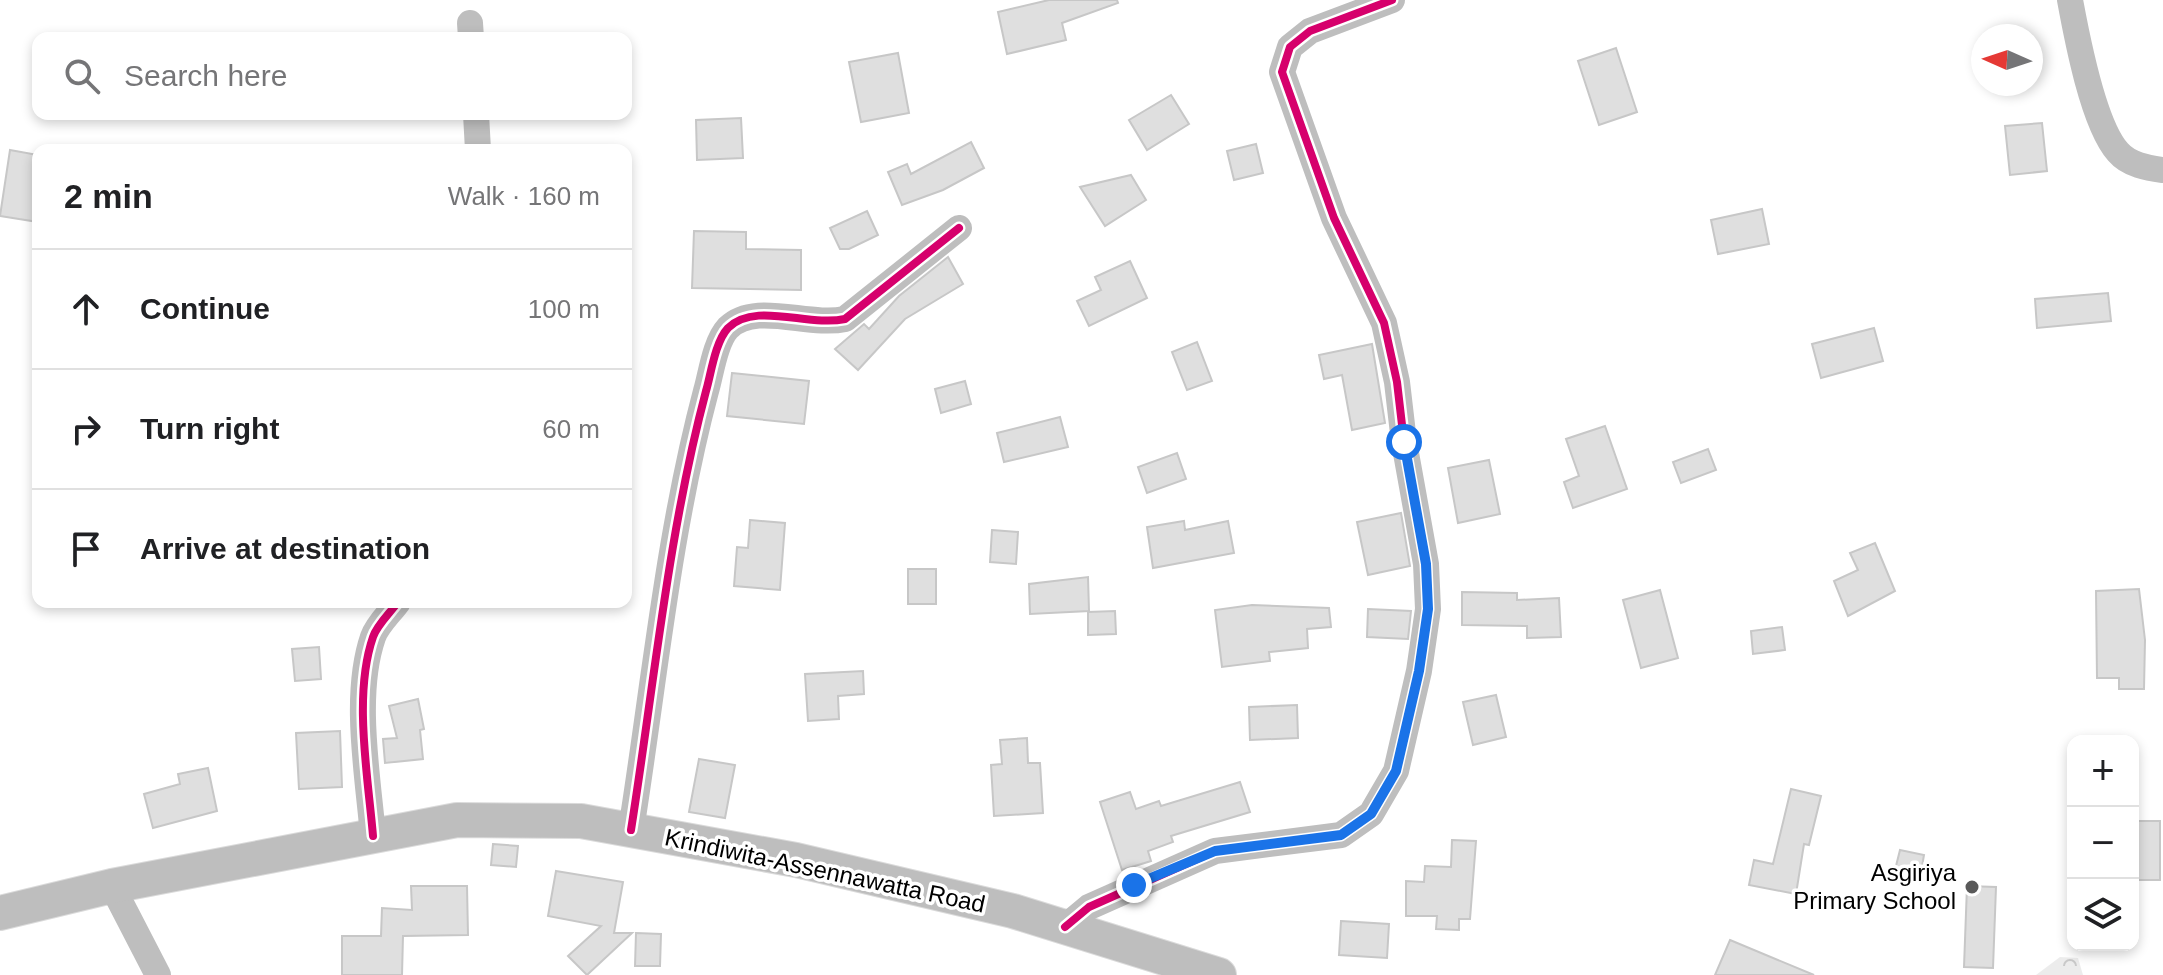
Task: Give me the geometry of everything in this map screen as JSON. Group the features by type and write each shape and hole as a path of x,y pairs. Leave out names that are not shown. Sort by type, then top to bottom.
{"main road":[{"name":"Krindiwita-Assennawatta Road","path":"0,913 112,886 457,820 581,821 796,860 1013,911 1219,975"}],"street":[{"path":"1065,927 1089,907 1215,851 1341,835 1371,814 1396,771 1419,671 1428,609 1426,564 1404,442 1397,382 1384,323 1334,218 1282,72 1290,47 1310,31 1392,0"},
{"path":"2070,0 2101,122 2118,153 2136,165 2163,170"},
{"path":"476,120 478,144"},
{"path":"631,830 689,469 713,364 727,329 751,314 824,324 845,319 959,228"},
{"path":"373,836 365,741 365,667 373,634 393,608"},
{"path":"112,886 158,975"}],"green space":[{"path":"2060,957 2078,958 2083,975 2036,975"}],"building":[{"path":"1049,0 1117,0 1118,3 1062,23 1066,40 1007,54 998,12"},
{"path":"1616,48 1637,112 1599,125 1578,61"},
{"path":"898,53 909,113 861,122 849,62"},
{"path":"1171,95 1189,124 1147,150 1129,120"},
{"path":"741,118 743,158 697,160 696,120"},
{"path":"2042,123 2047,171 2010,175 2005,126"},
{"path":"971,142 984,168 943,190 902,205 888,172 907,164 911,174"},
{"path":"1256,144 1263,173 1234,180 1227,151"},
{"path":"10,150 32,154 32,221 0,216"},
{"path":"1131,175 1146,200 1105,226 1080,187"},
{"path":"1762,209 1769,244 1718,254 1711,220"},
{"path":"867,211 878,235 849,249 840,249 830,228"},
{"path":"694,231 746,232 746,249 801,250 801,290 692,288"},
{"path":"948,257 963,284 905,319 858,370 835,349 864,324 869,329 899,296"},
{"path":"1130,261 1147,298 1089,326 1077,301 1101,290 1095,277"},
{"path":"2108,293 2111,321 2037,328 2035,299"},
{"path":"1874,328 1883,361 1821,378 1812,344"},
{"path":"1197,342 1212,381 1187,390 1172,352"},
{"path":"1372,344 1385,423 1352,430 1342,375 1324,379 1319,355"},
{"path":"732,373 809,381 804,424 727,416"},
{"path":"965,381 971,404 941,413 935,389"},
{"path":"1060,417 1068,447 1004,462 997,433"},
{"path":"1605,426 1627,489 1573,508 1564,482 1579,476 1566,439"},
{"path":"1708,449 1716,470 1681,483 1673,462"},
{"path":"1177,453 1186,479 1147,493 1138,467"},
{"path":"1489,460 1500,514 1458,523 1448,468"},
{"path":"1401,513 1410,566 1368,575 1357,522"},
{"path":"750,520 785,523 780,590 734,586 737,547 748,548"},
{"path":"1184,521 1185,530 1228,521 1234,553 1153,568 1147,527"},
{"path":"992,530 1018,532 1016,564 990,562"},
{"path":"1875,543 1895,591 1848,616 1834,581 1858,570 1850,553"},
{"path":"908,569 936,569 936,604 908,604"},
{"path":"1088,577 1089,611 1030,614 1029,584"},
{"path":"2139,589 2145,640 2144,689 2119,689 2119,678 2097,678 2096,591"},
{"path":"1660,590 1678,658 1641,668 1623,600"},
{"path":"1462,592 1517,593 1517,600 1559,598 1561,637 1527,638 1527,626 1462,625"},
{"path":"1252,605 1329,608 1331,627 1307,629 1308,648 1269,652 1270,661 1222,667 1215,610"},
{"path":"1368,609 1411,611 1408,639 1367,637"},
{"path":"1115,611 1116,634 1088,635 1088,612"},
{"path":"1782,627 1785,650 1753,654 1751,631"},
{"path":"319,647 321,679 295,681 292,649"},
{"path":"863,671 864,694 838,696 839,719 808,721 805,674"},
{"path":"1496,695 1506,737 1473,745 1463,702"},
{"path":"418,699 424,729 420,730 423,759 385,763 383,739 397,738 389,706"},
{"path":"1297,705 1298,738 1250,740 1249,707"},
{"path":"340,731 342,787 299,789 296,733"},
{"path":"1027,738 1028,763 1040,763 1043,813 994,816 991,765 1002,764 1000,740"},
{"path":"699,759 735,765 725,818 689,812"},
{"path":"208,768 217,811 153,828 144,794 180,784 178,774"},
{"path":"1240,782 1250,812 1171,836 1173,842 1148,851 1151,861 1122,870 1100,802 1130,792 1136,809 1159,801 1161,806"},
{"path":"1791,789 1821,796 1809,845 1804,844 1796,894 1749,885 1754,860 1773,864"},
{"path":"2139,821 2160,821 2160,880 2139,880"},
{"path":"1452,840 1476,841 1470,919 1459,919 1459,930 1436,929 1437,916 1406,916 1406,881 1424,882 1425,866 1451,867"},
{"path":"493,844 518,846 516,867 491,865"},
{"path":"1900,850 1924,855 1919,883 1893,878"},
{"path":"556,871 623,882 614,933 632,933 587,975 568,956 601,926 548,916"},
{"path":"411,886 467,886 468,935 403,936 402,975 342,975 342,936 381,936 382,908 412,910"},
{"path":"1967,886 1996,887 1993,968 1964,967"},
{"path":"1341,921 1389,924 1387,958 1339,955"},
{"path":"636,933 661,934 660,966 635,966"},
{"path":"1730,940 1814,975 1715,975"}],"cycle path":[{"path":"1065,927 1089,907 1215,851 1341,835 1371,814 1396,771 1419,671 1428,609 1426,564 1404,442 1397,382 1384,323 1334,218 1282,72 1290,47 1310,31 1392,0"},
{"path":"631,830 681,500 712,367 724,334 739,320 752,316 830,321 845,319 959,228"},
{"path":"373,836 364,736 364,684 373,637 393,608"}],"place":[{"name":"Asgiriya Primary School","path":"1972,887"}],"route":[{"path":"1134,885 1215,851 1341,835 1371,814 1396,771 1419,671 1428,609 1426,564 1404,442"}]}
